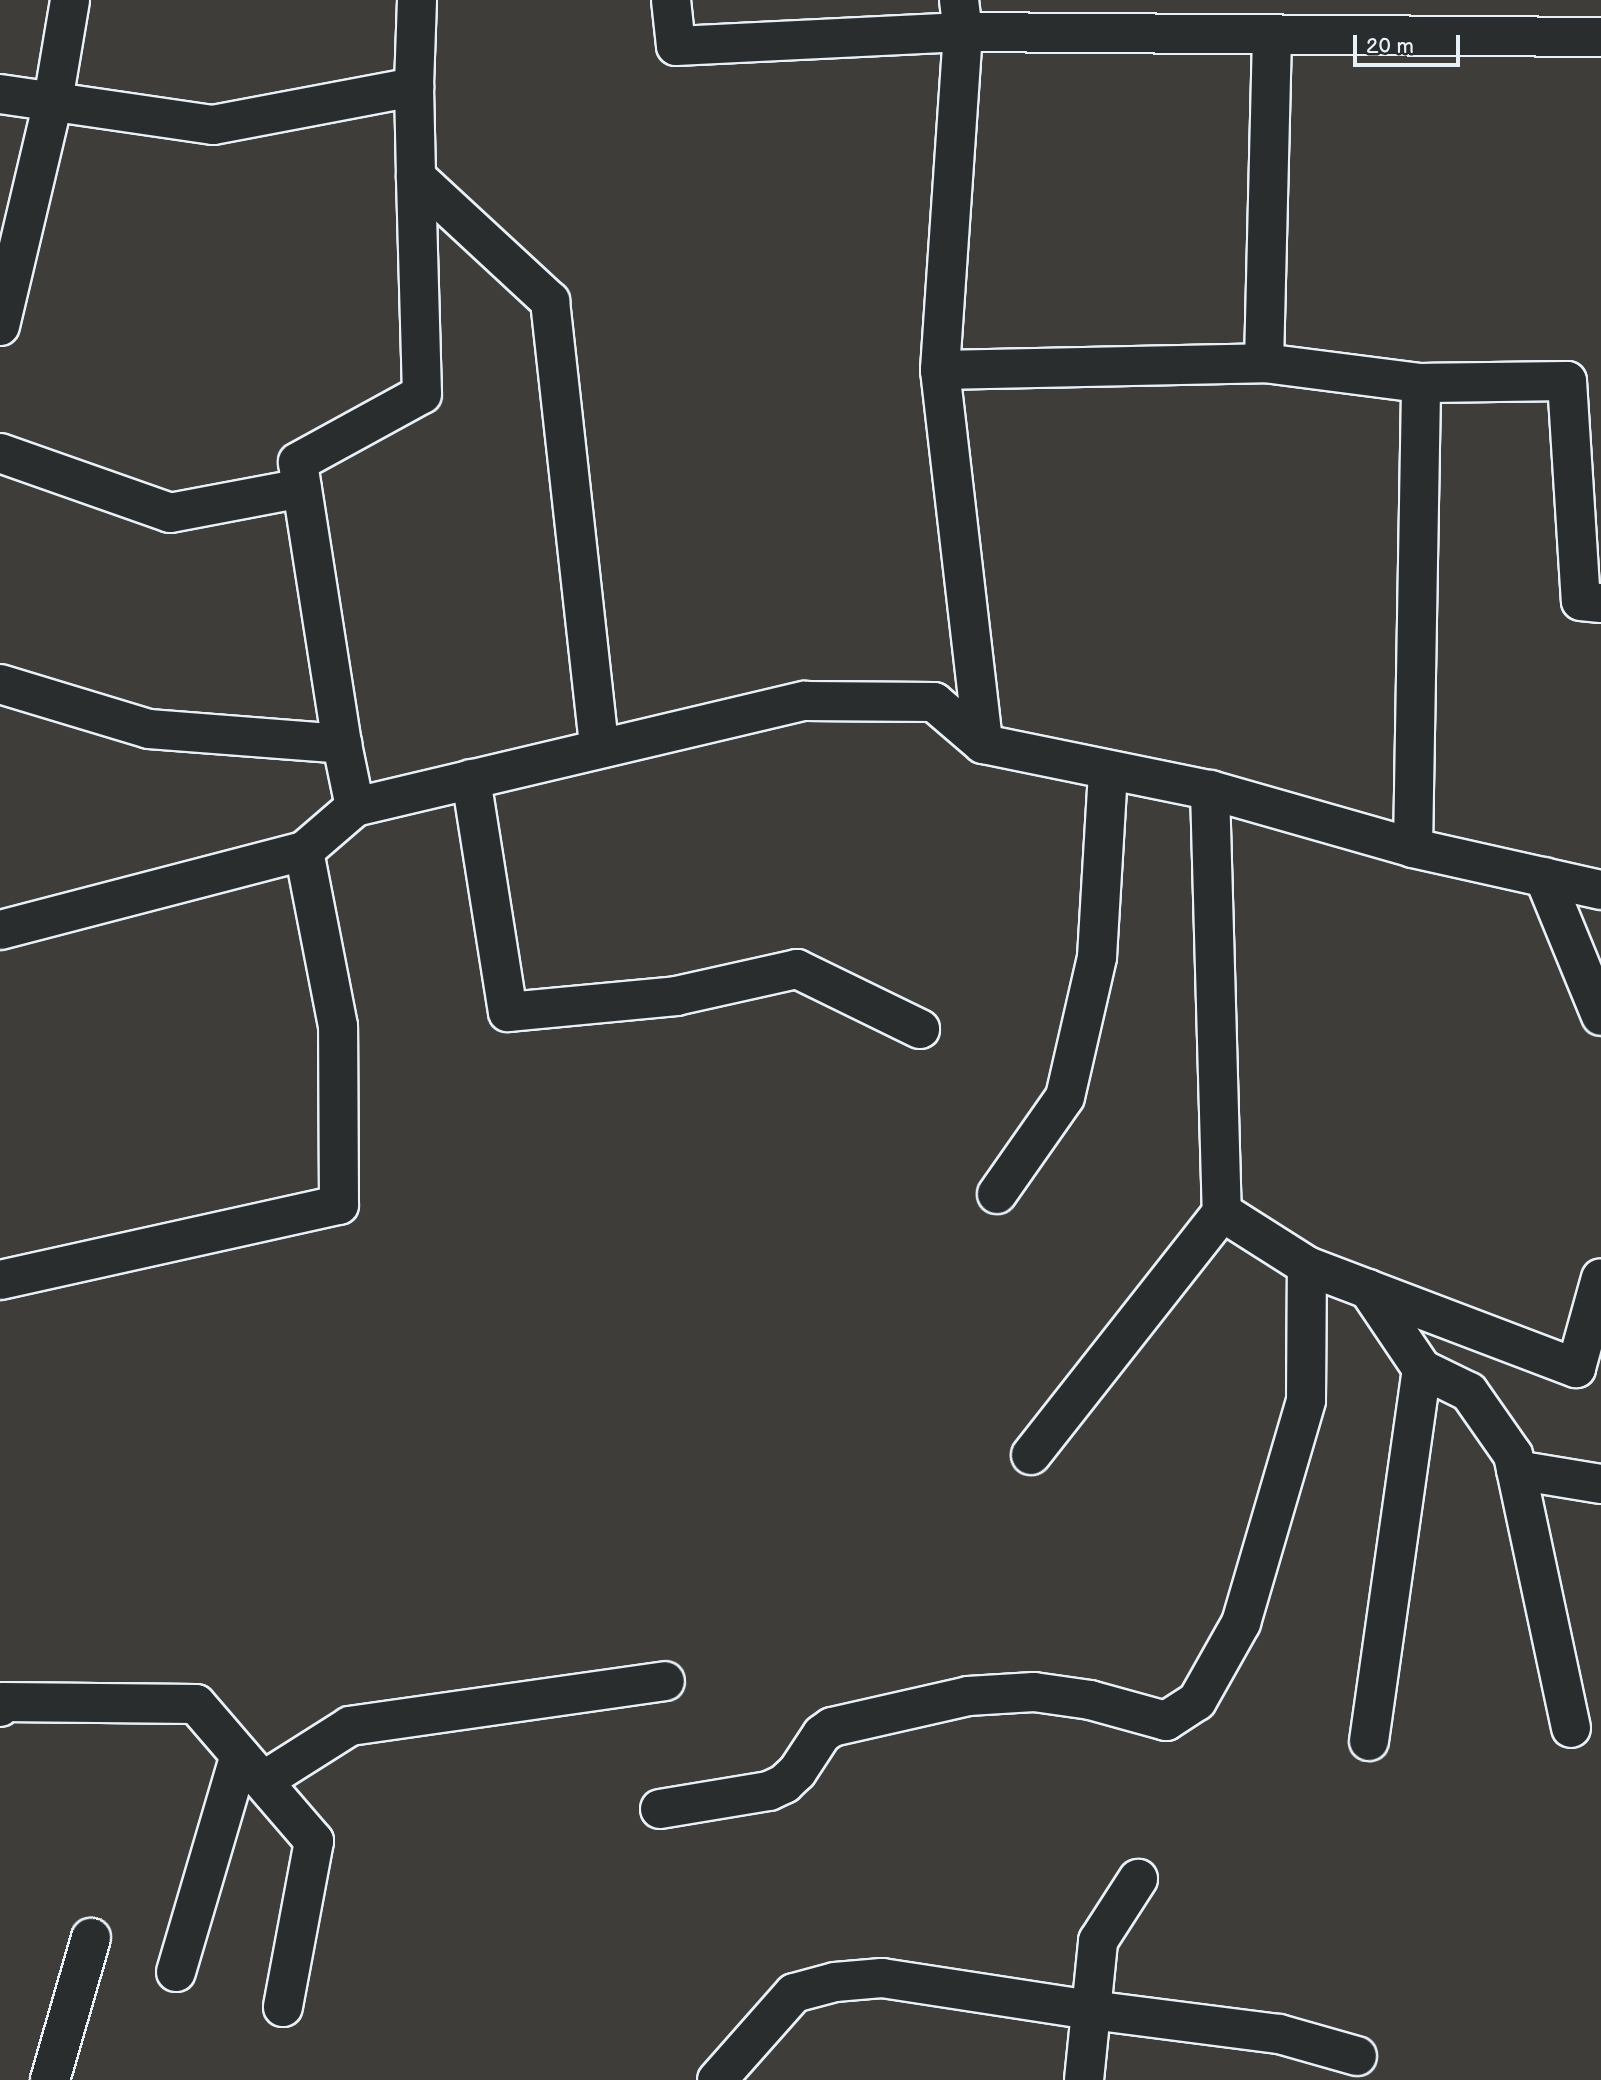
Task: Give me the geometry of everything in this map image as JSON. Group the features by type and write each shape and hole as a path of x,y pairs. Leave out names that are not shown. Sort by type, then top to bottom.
{"street":[{"path":"0,326 53,100 70,0"},
{"path":"355,807 342,744 298,463 422,394 414,88 417,0"},
{"path":"671,0 676,46 961,16 1272,34 1601,37"},
{"path":"961,16 940,370 983,744"},
{"path":"1264,363 1272,34"},
{"path":"0,94 213,125 414,88"},
{"path":"416,177 550,301 599,748"},
{"path":"940,370 1264,363 1421,383 1567,381 1581,601 1601,603"},
{"path":"1413,848 1421,383"},
{"path":"0,453 170,513 302,488"},
{"path":"0,930 304,851 355,807 805,701 934,702 976,681"},
{"path":"0,684 149,729 342,744"},
{"path":"934,702 983,744 1210,790 1413,848 1601,890"},
{"path":"996,1194 1065,1097 1097,957 1108,769"},
{"path":"471,779 508,1012 676,996 797,968 920,1029"},
{"path":"1031,1455 1222,1212 1210,790"},
{"path":"0,1280 339,1205 338,1026 304,851"},
{"path":"1544,877 1601,1016"},
{"path":"1222,1212 1307,1266 1576,1368 1601,1278"},
{"path":"660,1809 769,1791 784,1784 797,1772 822,1734 832,1727 968,1696 1034,1692 1090,1700 1166,1721 1198,1701 1241,1623 1306,1400 1307,1266"},
{"path":"1368,1289 1422,1369 1469,1392 1513,1455 1571,1728"},
{"path":"1369,1741 1422,1369"},
{"path":"1516,1470 1601,1485"},
{"path":"176,1972 251,1768 350,1726 665,1681"},
{"path":"1,1700 196,1704 314,1841 283,2007"},
{"path":"1087,2080 1098,1941 1138,1879"},
{"path":"50,2080 91,1938"},
{"path":"717,2080 794,1993 835,1982 882,1978 1091,2010 1279,2034 1357,2056"}]}
